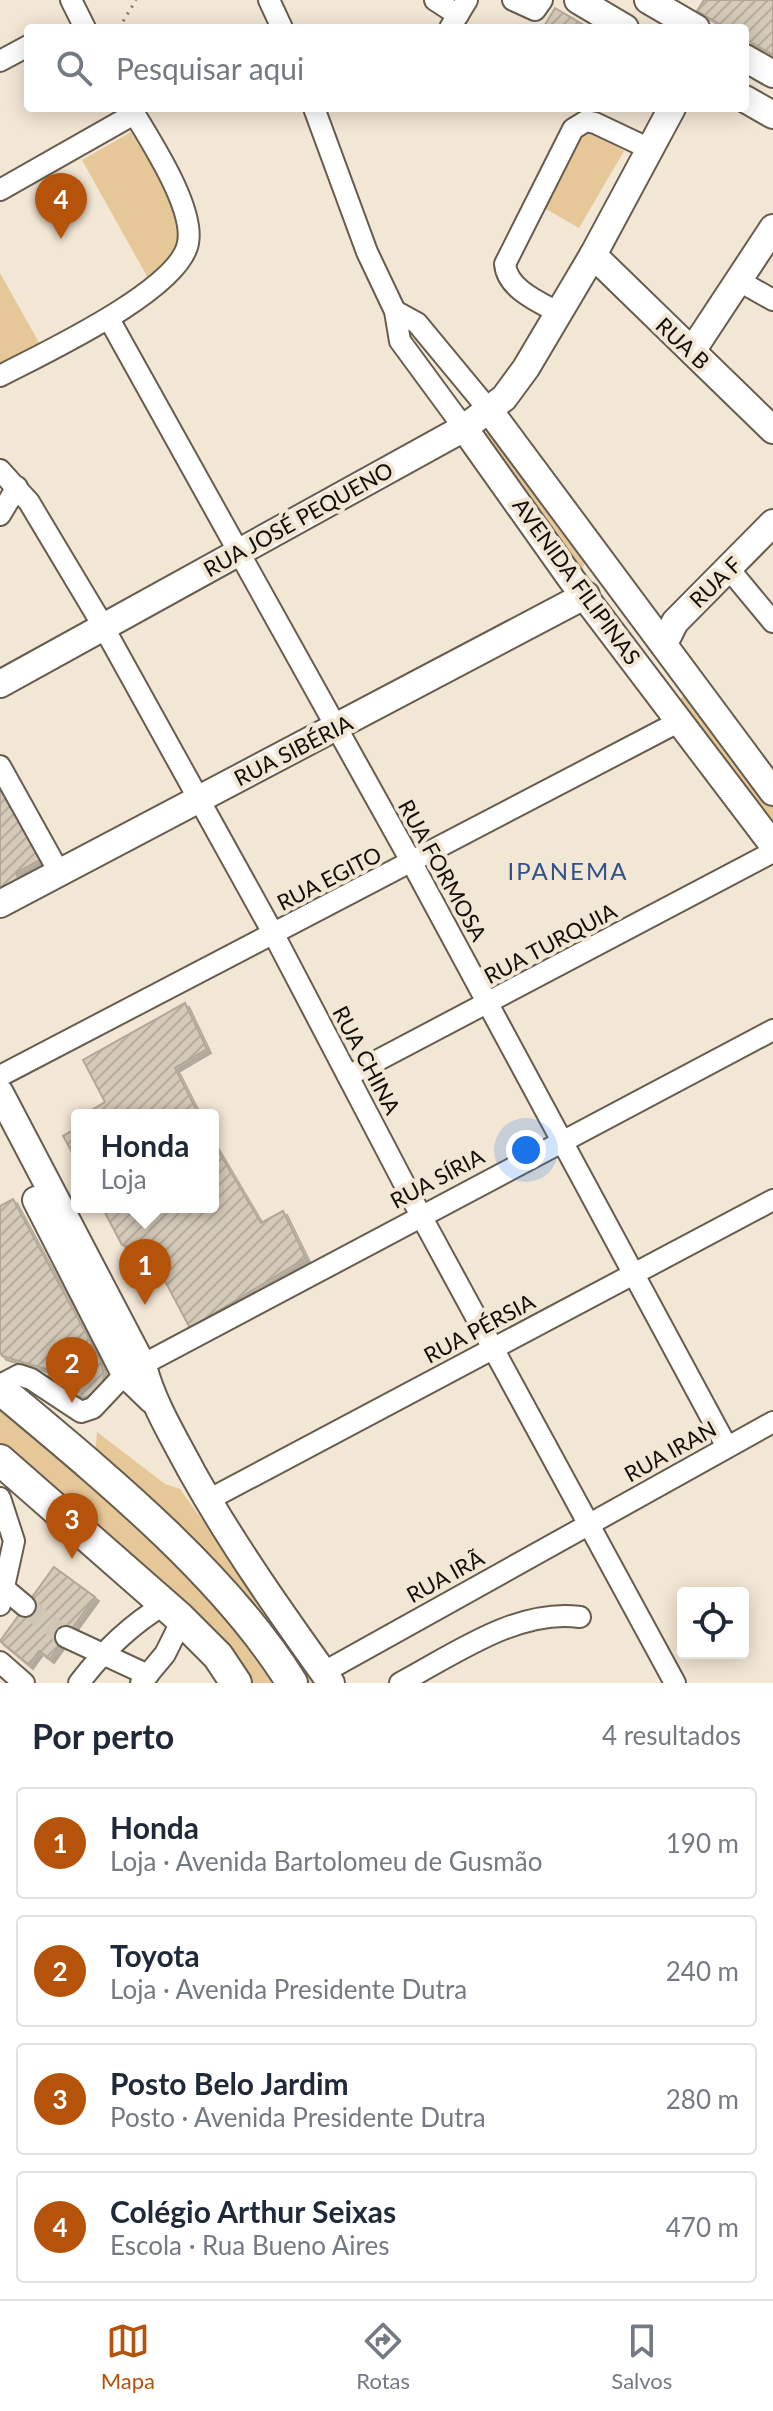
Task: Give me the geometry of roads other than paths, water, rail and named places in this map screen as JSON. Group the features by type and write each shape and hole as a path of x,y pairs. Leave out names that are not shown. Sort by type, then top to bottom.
{"highway":[{"path":"0,1387 98,1470 159,1528 231,1605 292,1683"},
{"path":"0,1460 183,1621 236,1683"}],"main road":[{"path":"578,0 618,24"},
{"path":"683,0 694,24"},
{"path":"650,1 690,24"},
{"path":"650,1 661,24"},
{"path":"749,60 773,74"},
{"path":"749,101 773,115"},
{"name":"RUA JOSÉ PEQUENO","path":"0,684 464,428 489,410 514,385 559,313 652,150 670,112"},
{"path":"692,351 741,282 773,228"},
{"name":"RUA B","path":"593,255 773,430"},
{"name":"AVENIDA FILIPINAS","path":"489,410 773,792"},
{"name":"AVENIDA FILIPINAS","path":"464,428 773,845"},
{"name":"RUA F","path":"671,654 675,622 773,523"},
{"path":"594,555 586,595 607,607 643,617 704,591"},
{"name":"RUA SIBÉRIA","path":"0,904 586,595"},
{"path":"667,703 671,654"},
{"path":"667,703 678,686 694,685"},
{"path":"0,1093 134,1370"},
{"path":"0,1130 254,1578 328,1678"}],"street":[{"path":"71,0 76,24"},
{"path":"269,0 280,24"},
{"path":"435,0 458,14"},
{"path":"513,0 535,10 542,0"},
{"path":"0,61 24,48"},
{"path":"0,190 130,112"},
{"path":"0,376 109,319 178,264 188,243 186,215 133,112"},
{"name":"AVENIDA FILIPINAS","path":"315,112 367,252 395,311 400,341 464,428"},
{"path":"559,313 519,289 506,274 505,264 573,129 586,121 595,123 652,150"},
{"path":"741,282 773,300"},
{"name":"AVENIDA FILIPINAS","path":"395,311 417,323 489,410"},
{"name":"RUA FORMOSA","path":"109,319 412,863 727,1447"},
{"name":"RUA CHINA","path":"0,470 17,487 42,522 104,626 273,933 420,1214 675,1683"},
{"path":"0,515 17,487"},
{"path":"729,569 773,622"},
{"name":"RUA EGITO","path":"0,1076 412,863 667,703"},
{"path":"0,766 59,872"},
{"name":"RUA TURQUIA","path":"348,1076 773,852"},
{"name":"RUA SÍRIA","path":"0,1387 19,1375 31,1379 81,1412 93,1408 134,1370 420,1214 773,1030"},
{"name":"RUA PÉRSIA","path":"208,1500 773,1200"},
{"name":"RUA IRAN","path":"589,1522 773,1422"},
{"path":"0,1498 14,1541 3,1597 25,1606"},
{"name":"RUA IRÃ","path":"328,1678 589,1522"},
{"path":"400,1683 512,1626 556,1614 580,1617"},
{"path":"66,1637 100,1655 144,1679 165,1654 183,1621 137,1621 100,1655 79,1683"},
{"path":"0,1662 24,1683"}],"tunnel":[{"path":"25,1606 66,1637"}],"place":[{"name":"Colégio Arthur Seixas","path":"61,239"},
{"name":"Honda","path":"145,1305"},
{"name":"Toyota","path":"72,1403"},
{"name":"Posto Belo Jardim","path":"72,1559"}],"district":[{"name":"IPANEMA","path":"568,870"}]}
